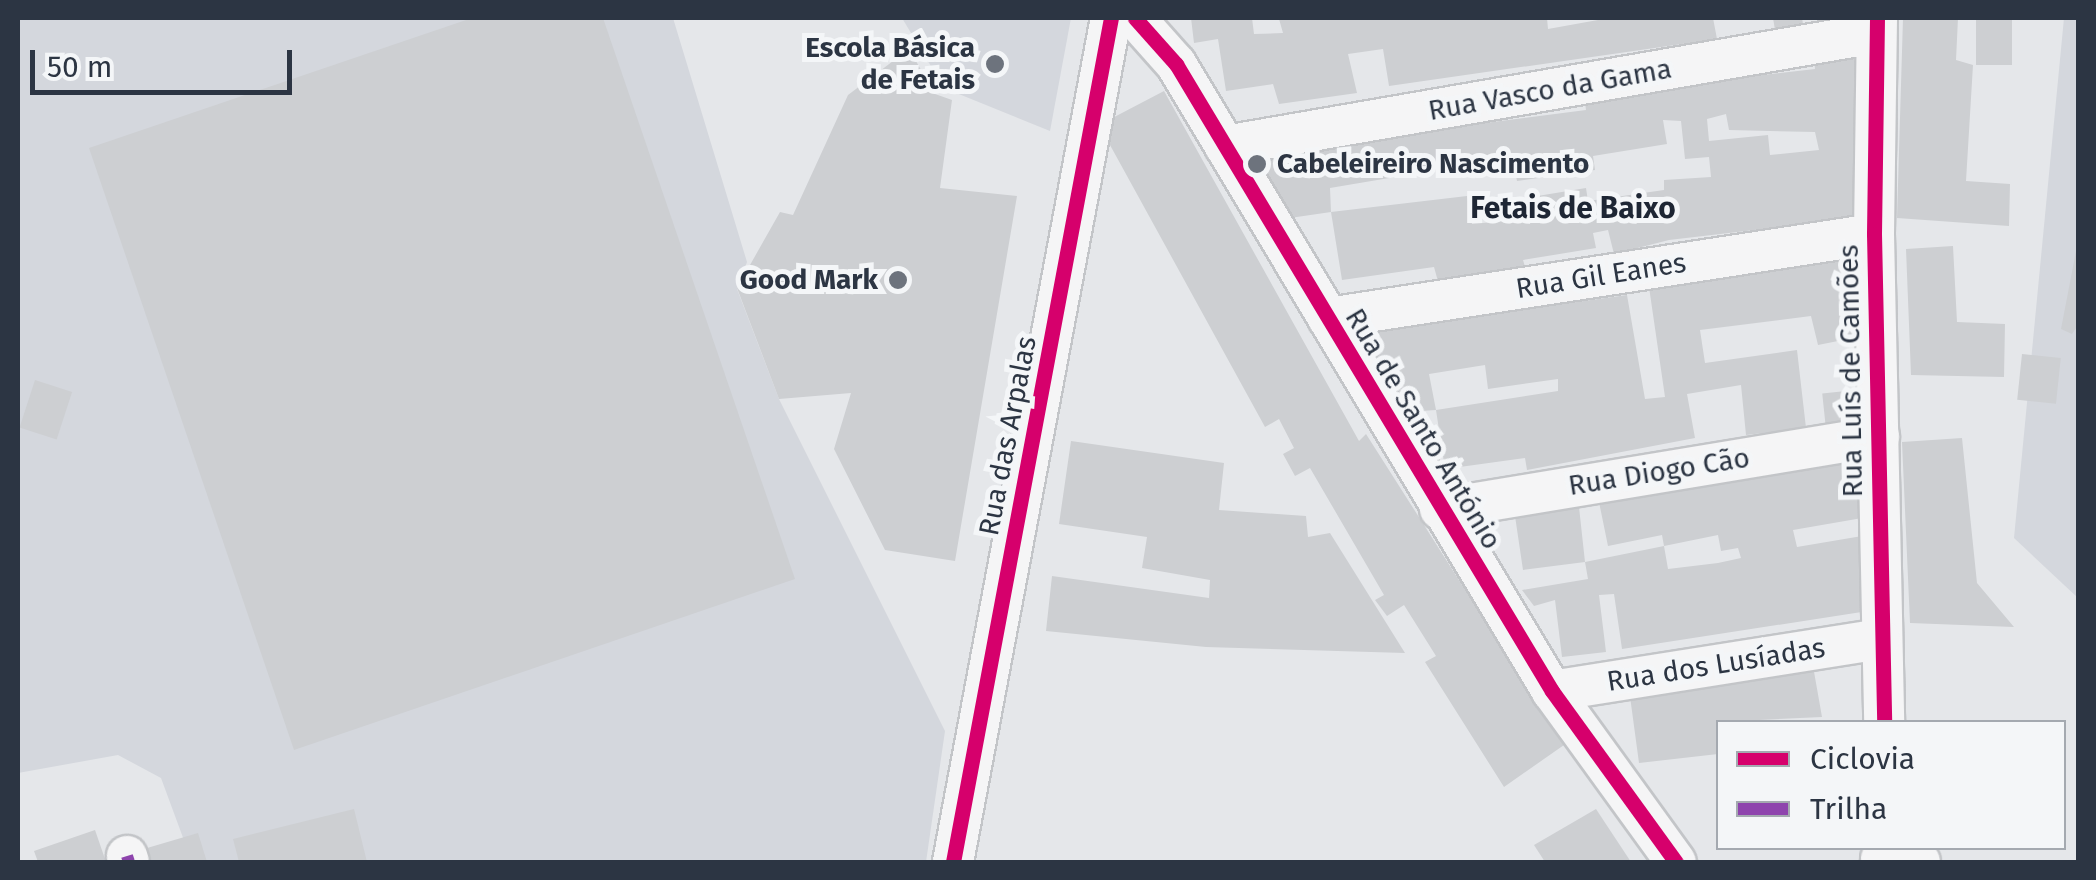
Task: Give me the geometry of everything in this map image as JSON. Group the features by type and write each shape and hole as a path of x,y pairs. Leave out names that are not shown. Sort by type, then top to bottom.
{"street":[{"name":"Rua das Arpalas","path":"953,862 1112,18"},
{"name":"Rua de Santo António","path":"1134,18 1176,64 1552,691 1676,862"},
{"name":"Rua Vasco da Gama","path":"1225,146 1876,25"},
{"name":"Rua Luís de Camões","path":"1876,25 1874,234 1884,720"},
{"name":"Rua Gil Eanes","path":"1328,318 1874,234"},
{"name":"Rua Diogo Cão","path":"1440,508 1879,436"},
{"name":"Rua dos Lusíadas","path":"1552,691 1880,639"}],"shaded area":[{"path":"18,18 673,18 747,262 737,289 779,399 945,731 926,862 192,862 161,778 118,755 18,773"},
{"name":"Escola Básica de Fetais","path":"902,18 1071,18 1050,131 944,88"},
{"path":"2064,18 2078,18 2078,598 2014,538"}],"building":[{"path":"472,18 603,18 795,579 294,750 89,148"},
{"path":"1191,18 1252,18 1254,34 1283,33 1279,19 1547,18 1548,29 1609,18 1713,18 1717,39 1389,86 1383,49 1348,54 1357,93 1279,104 1273,84 1226,91 1218,39 1194,43"},
{"path":"1773,18 1802,18 1804,30 1776,36"},
{"path":"1903,18 1958,18 1956,60 1973,65 1966,181 2010,184 2009,226 1897,218"},
{"path":"1976,18 2012,18 2012,65 1976,65"},
{"path":"909,49 935,94 952,100 940,188 1017,196 955,561 885,550 834,449 851,393 779,399 737,288 780,212 793,215 848,95"},
{"path":"1860,54 1865,217 1669,240 1614,254 1608,230 1593,233 1596,248 1523,260 1526,270 1439,285 1434,267 1342,280 1331,212 1283,219 1249,153 1586,110 1584,95 1815,69 1814,55","holes":["1726,114 1729,130 1815,132 1819,150 1770,155 1768,135 1709,141 1707,119","1663,120 1681,121 1685,159 1709,157 1711,177 1664,180 1664,190 1588,201 1586,188 1513,200 1516,220 1472,224 1467,196 1331,212 1330,188 1513,160 1517,181 1595,170 1593,156 1667,144"]},
{"path":"1164,91 1359,441 1366,434 1564,745 1504,787 1425,662 1436,656 1404,605 1387,616 1375,600 1384,595 1310,468 1295,476 1283,454 1294,448 1279,419 1265,427 1099,125"},
{"path":"1953,246 1957,322 2005,324 2004,377 1911,375 1906,249"},
{"path":"2077,246 2078,325 2072,334 2061,329"},
{"path":"1848,259 1863,336 1818,345 1811,316 1700,330 1705,363 1797,350 1806,428 1746,435 1741,385 1687,394 1695,438 1527,470 1525,458 1445,469 1436,410 1406,412 1377,368 1372,330 1627,295 1645,399 1665,397 1649,287","holes":["1485,365 1488,389 1558,379 1558,391 1436,410 1429,374"]},
{"path":"2022,354 2061,358 2056,404 2017,400"},
{"path":"35,380 72,392 57,440 20,428"},
{"path":"1865,389 1868,419 1825,423 1822,393"},
{"path":"1962,438 1977,583 2014,627 1910,623 1902,442"},
{"path":"1071,441 1224,463 1219,510 1306,516 1308,537 1330,533 1405,653 1206,647 1046,631 1052,576 1209,598 1210,580 1142,568 1147,537 1059,524"},
{"path":"1857,457 1868,517 1793,530 1797,547 1868,535 1868,611 1622,649 1614,594 1599,595 1606,652 1562,657 1555,600 1534,606 1522,590 1588,579 1585,562 1664,546 1662,535 1608,546 1599,502","holes":["1718,535 1721,551 1738,548 1741,558 1668,569 1664,546"]},
{"path":"1579,507 1585,562 1523,570 1515,516"},
{"path":"1813,666 1822,717 1716,720 1716,754 1639,763 1629,689"},
{"path":"354,809 367,862 239,862 233,839"},
{"path":"1596,809 1631,862 1545,862 1534,845"},
{"path":"95,830 106,862 38,862 34,851"},
{"path":"198,833 207,862 141,862 137,851"}],"marked path":[{"path":"127,856 129,862"}],"cycle path":[{"path":"953,862 1111,18"},
{"path":"1135,18 1176,64 1552,691 1676,862"},
{"path":"1877,18 1874,234 1884,720"}],"place":[{"name":"Escola Básica de Fetais","path":"995,64"},
{"name":"Cabeleireiro Nascimento","path":"1257,164"},
{"name":"Good Mark","path":"898,280"}],"district":[{"name":"Fetais de Baixo","path":"1573,208"}]}
